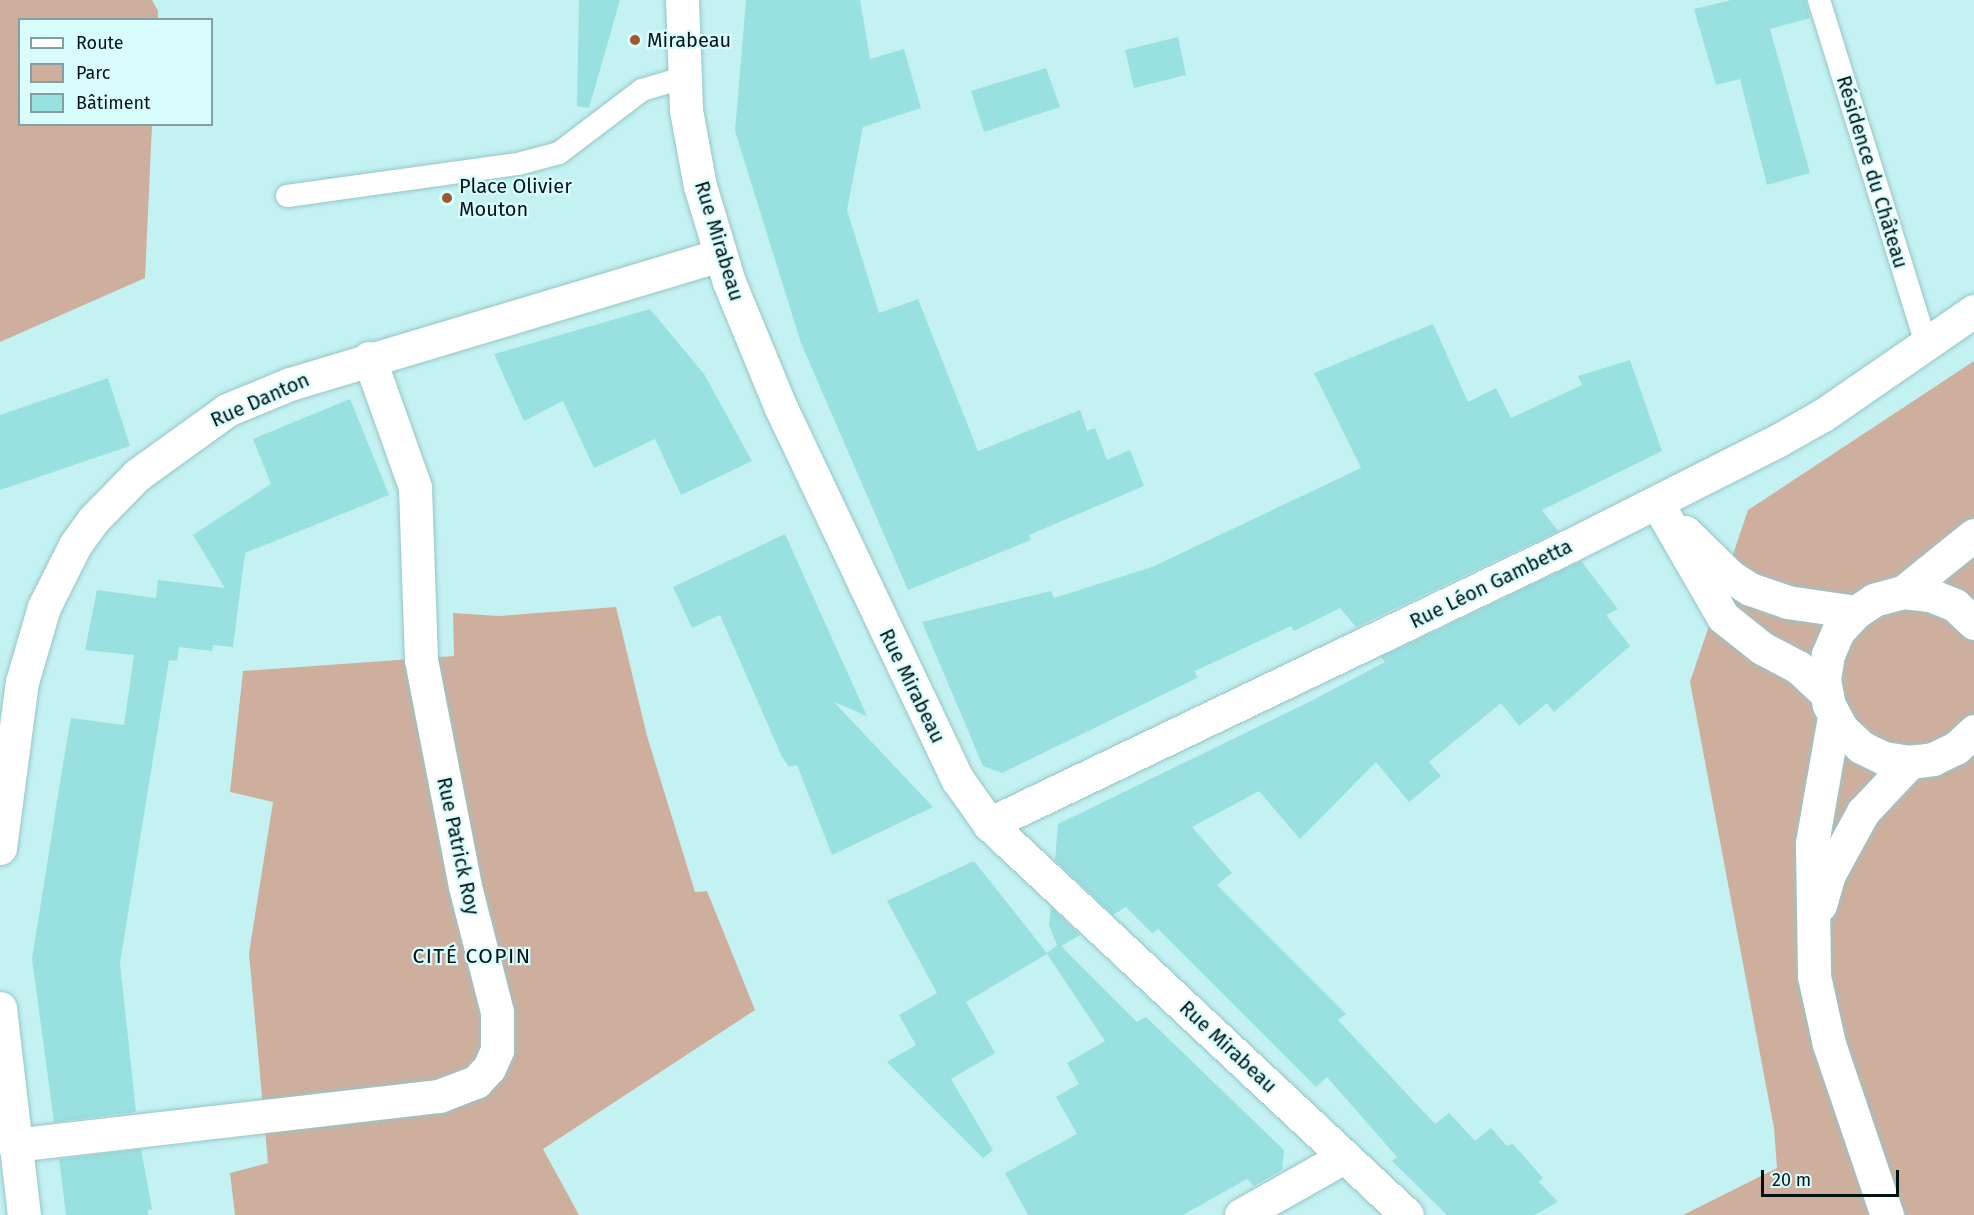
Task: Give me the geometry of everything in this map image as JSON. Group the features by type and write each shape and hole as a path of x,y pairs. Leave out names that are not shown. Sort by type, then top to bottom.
{"street":[{"name":"Rue Mirabeau","path":"682,0 682,78 700,186 720,255 764,370 866,591 958,780 989,824 1407,1215"},
{"name":"Rue Danton","path":"0,848 15,719 32,644 58,575 93,520 137,476 227,410 290,384 369,358 720,255"},
{"name":"Rue Léon Gambetta","path":"989,824 1657,503 1823,415 1974,311"},
{"name":"Rue Patrick Roy","path":"14,1145 439,1096 476,1082 493,1059 500,1030 497,1012 465,886 421,660 415,487 369,358"},
{"path":"1657,503 1713,561 1750,589 1787,602 1856,612"},
{"path":"1657,503 1723,617 1762,648 1798,667 1861,747 1884,758 1910,762 1944,755 1974,731"},
{"path":"1887,1215 1829,1044 1819,1007 1813,946 1812,843 1830,705 1825,667 1832,642 1856,612 1874,600 1903,592 1974,535"},
{"path":"1903,592 1942,599 1974,623"},
{"path":"1813,946 1829,874 1844,845 1881,790 1910,762"},
{"path":"0,1008 14,1145 24,1215"},
{"path":"1241,1215 1344,1157"}],"lane":[{"name":"Résidence du Château","path":"1818,0 1926,344"},
{"path":"287,196 518,164 559,153 642,90 682,78"}],"green space":[{"path":"0,0 152,0 158,11 158,18 18,18 18,126 152,126 145,278 0,342"},
{"path":"1974,361 1974,1215 1683,1215 1777,1168 1774,1128 1690,682 1748,510"},
{"path":"616,607 647,736 695,892 707,891 755,1010 543,1149 579,1215 235,1215 230,1173 268,1163 249,953 273,802 230,792 243,671 454,656 453,613 499,616"}],"building":[{"path":"579,0 620,0 589,108 577,106"},
{"path":"746,0 860,0 870,59 904,49 921,108 863,127 847,210 879,313 918,299 978,451 1080,410 1087,431 1095,428 1107,460 1130,450 1144,486 1029,535 1031,540 908,590 801,343 735,131"},
{"path":"1731,0 1806,0 1810,18 1770,29 1810,173 1767,185 1740,79 1716,85 1694,9"},
{"path":"1178,37 1186,75 1134,88 1125,50"},
{"path":"1046,68 1060,107 984,132 971,91"},
{"path":"650,309 704,374 752,461 681,495 655,439 594,468 563,401 524,421 494,354"},
{"path":"1433,324 1468,402 1496,388 1511,418 1582,385 1578,376 1630,360 1662,451 1542,510 1558,531 1356,627 1340,608 1294,631 1291,626 1195,671 1197,678 1002,773 983,766 922,622 1051,591 1054,598 1152,567 1361,468 1314,373"},
{"path":"108,378 130,446 0,490 0,415"},
{"path":"350,399 389,495 245,553 233,647 213,645 212,651 179,647 177,661 169,660 120,963 136,1112 54,1122 32,959 62,770 71,718 124,725 134,655 85,650 97,590 156,598 158,580 225,588 193,535 271,484 253,439"},
{"path":"785,534 867,716 834,702 933,807 832,855 797,765 789,767 782,757 720,615 692,628 673,587"},
{"path":"1581,561 1618,609 1606,615 1630,646 1554,712 1547,703 1519,726 1501,703 1429,762 1441,776 1409,802 1376,762 1300,839 1259,791 1192,827 1232,873 1217,885 1346,1014 1338,1020 1435,1124 1449,1113 1475,1141 1491,1128 1507,1146 1513,1144 1543,1178 1539,1182 1558,1202 1534,1215 1447,1215 1392,1161 1397,1157 1327,1077 1316,1087 1158,929 1152,933 1126,907 1113,915 1055,860 1058,824 1311,701 1385,662 1381,657"},
{"path":"974,861 1047,953 1057,945 1049,925 1051,907 1080,935 1061,946 1137,1022 1146,1017 1284,1150 1282,1170 1254,1186 1247,1179 1183,1215 1028,1215 1005,1173 1077,1134 1056,1097 1079,1084 1067,1063 1105,1041 1047,954 966,1002 995,1053 951,1079 993,1150 983,1158 887,1062 916,1045 899,1015 937,993 887,901"},
{"path":"141,1149 152,1209 148,1210 148,1215 66,1215 59,1159"}],"place":[{"name":"Mirabeau","path":"635,40"},
{"name":"Place Olivier Mouton","path":"447,198"}],"district":[{"name":"CITÉ COPIN","path":"472,956"}]}
